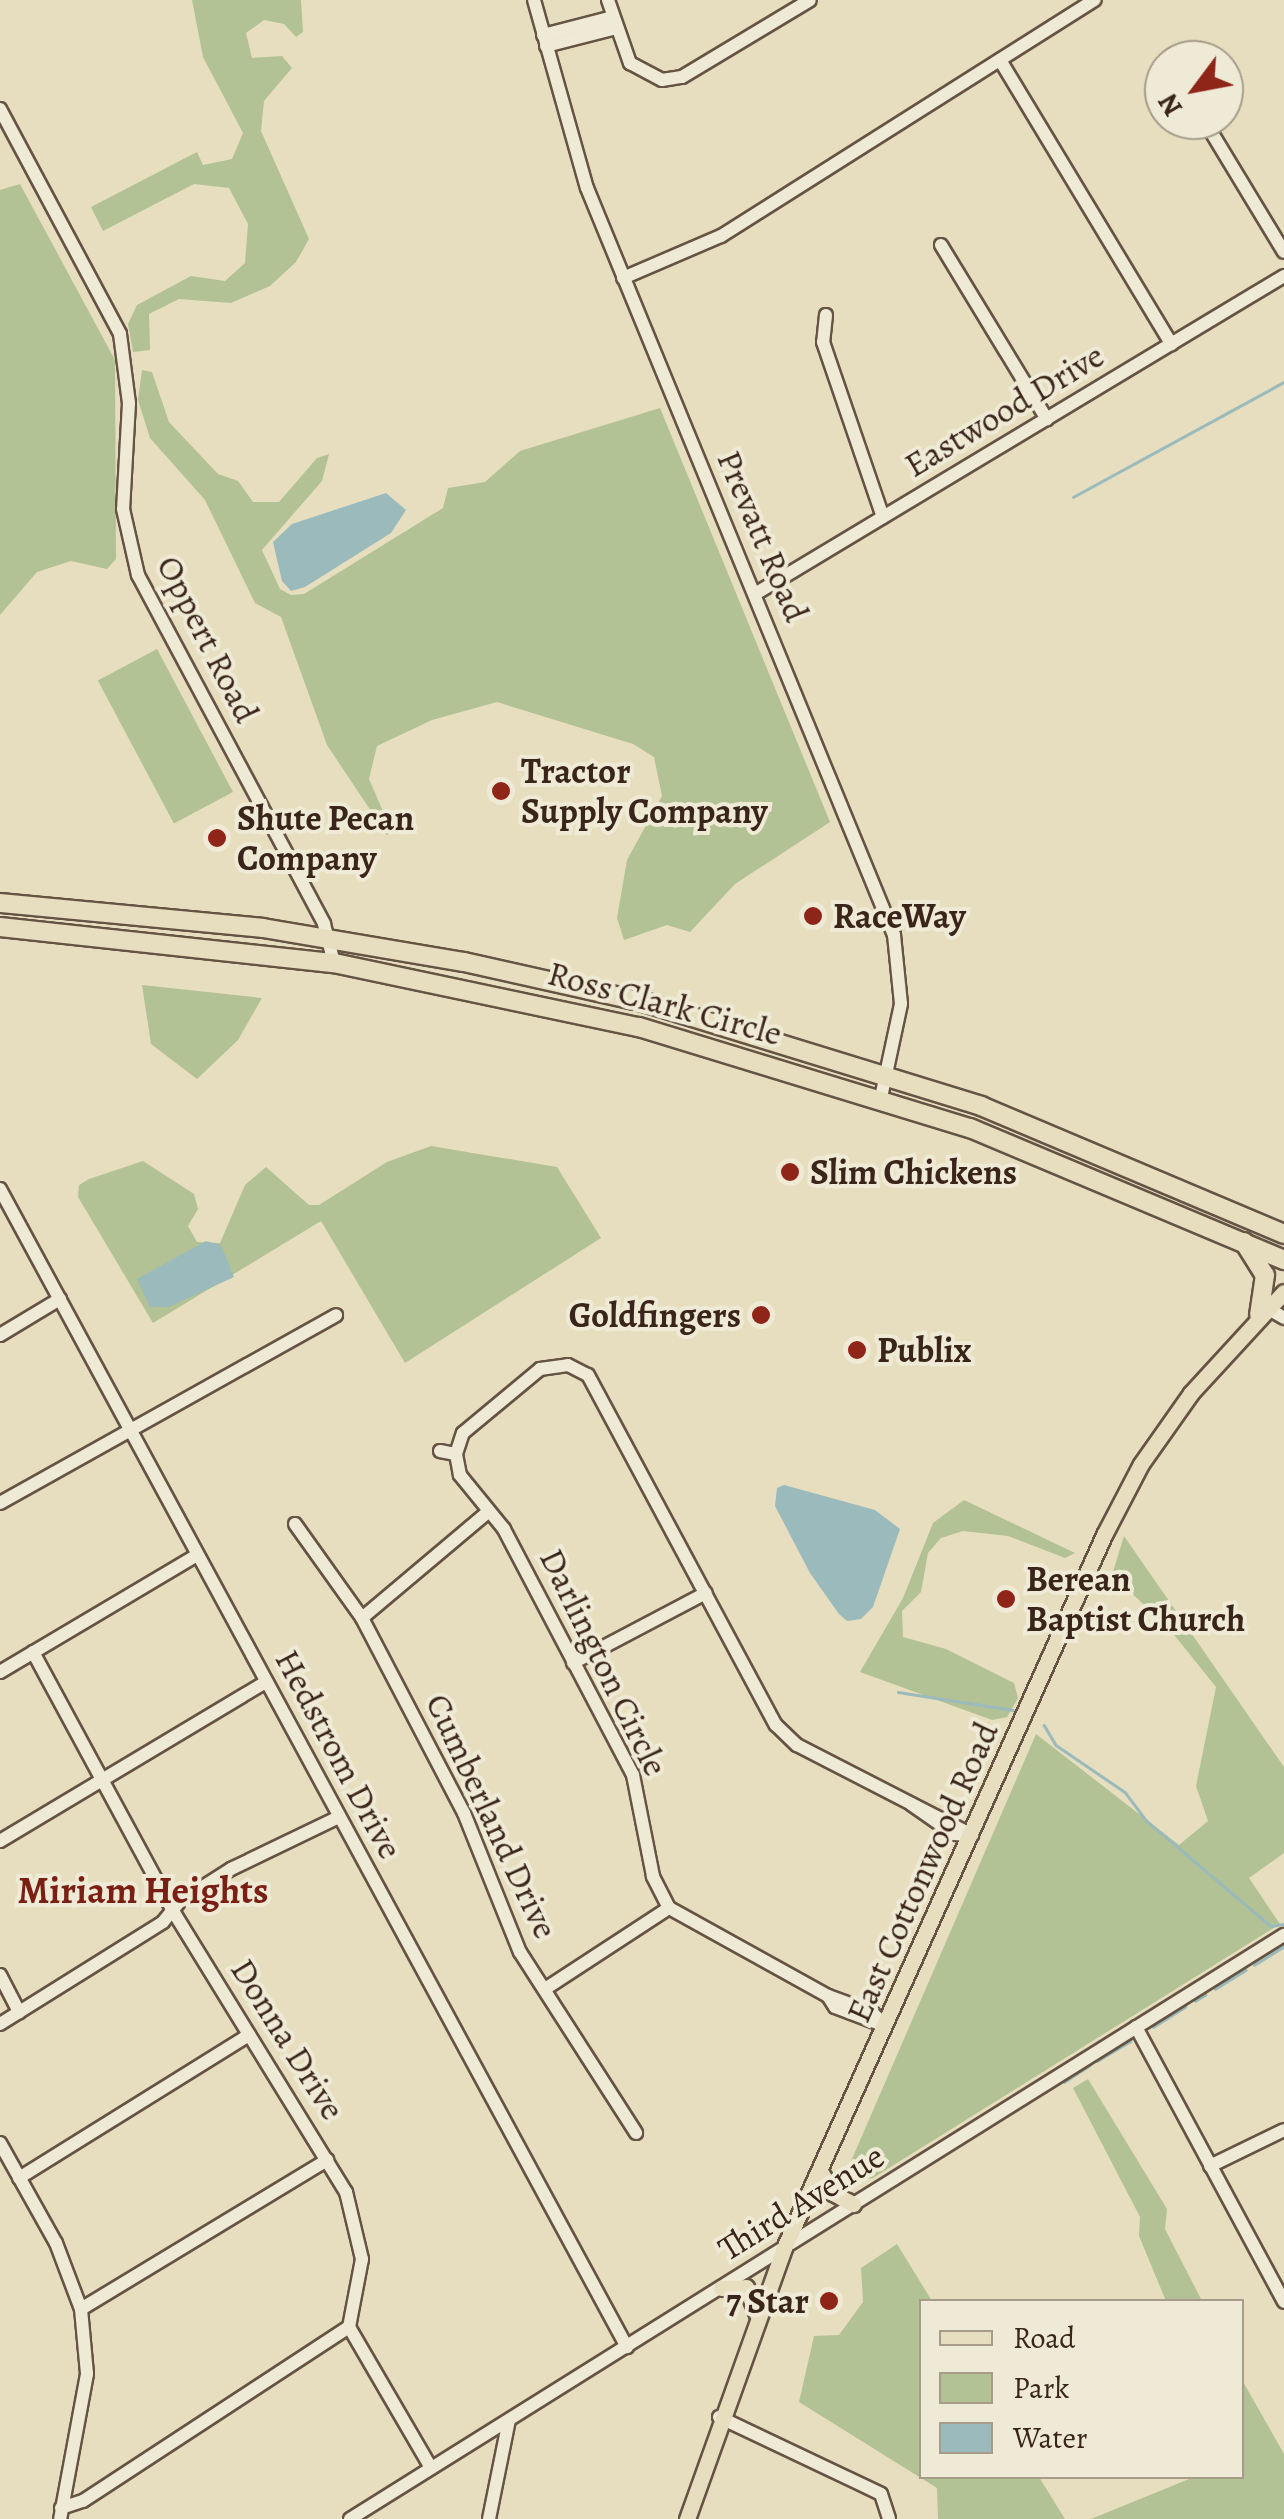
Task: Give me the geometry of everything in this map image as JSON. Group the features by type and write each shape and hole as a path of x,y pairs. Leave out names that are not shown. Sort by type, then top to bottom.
{"highway":[{"name":"Ross Clark Circle","path":"0,903 330,938 586,988 890,1074 1028,1124 1284,1234"},
{"name":"Ross Clark Circle","path":"0,928 334,964 583,1012 881,1097 1006,1142 1284,1260"},
{"path":"583,1012 586,988"},
{"path":"1006,1142 1021,1138 1028,1124"},
{"path":"1244,1241 1264,1274 1263,1312"}],"main road":[{"name":"East Cottonwood Road","path":"687,2519 718,2417 784,2248 1130,1481 1191,1393 1284,1292"},
{"path":"820,2171 834,2193 854,2204"},
{"path":"720,2288 746,2287 758,2314"}],"street":[{"name":"Prevatt Road","path":"534,0 587,188 894,934 902,1004 890,1074 881,1097"},
{"path":"608,0 635,69 669,80 810,0"},
{"path":"623,278 722,236 1095,0"},
{"path":"545,41 614,22"},
{"path":"1000,60 1171,344"},
{"name":"Oppert Road","path":"0,109 120,334 129,403 123,509 138,575 330,938 334,964"},
{"path":"1216,140 1284,252"},
{"path":"941,245 1048,419"},
{"name":"Eastwood Drive","path":"754,594 1284,276"},
{"path":"826,316 823,342 883,517"},
{"name":"Hedstrom Drive","path":"0,1188 627,2347"},
{"path":"0,1335 60,1299"},
{"path":"1263,1312 1284,1318"},
{"path":"0,1503 129,1426 336,1314"},
{"path":"440,1451 456,1454 468,1428 534,1372 569,1360 598,1386 782,1732 972,1835"},
{"name":"Darlington Circle","path":"456,1454 460,1475 489,1511 633,1775 653,1876 669,1908"},
{"path":"362,1618 424,1572 489,1511"},
{"name":"Cumberland Drive","path":"295,1524 362,1618 476,1839 520,1952 636,2132"},
{"path":"0,1672 197,1555"},
{"path":"574,1663 706,1593"},
{"name":"Donna Drive","path":"33,1652 173,1911 328,2160 361,2237 361,2283 349,2327"},
{"path":"0,1840 266,1682"},
{"path":"0,2024 231,1869 339,1817"},
{"path":"545,1990 669,1908 828,1996 872,2012 886,2026"},
{"name":"Third Avenue","path":"350,2519 1284,1936"},
{"path":"0,1975 20,2012"},
{"path":"1136,2027 1284,2302"},
{"path":"19,2178 249,2035"},
{"path":"1210,2166 1284,2130"},
{"path":"0,2143 56,2243 81,2309 86,2374 61,2513"},
{"path":"81,2309 328,2160"},
{"path":"61,2513 349,2327 432,2468"},
{"path":"718,2417 881,2494 888,2519"},
{"path":"489,2519 509,2420"}],"green space":[{"path":"192,0 301,0 303,32 296,37 284,24 264,20 246,33 252,58 282,56 292,68 264,101 261,131 309,239 296,262 270,286 231,303 179,299 149,314 150,350 133,352 128,324 137,305 191,276 225,281 245,263 248,224 229,188 194,184 103,231 91,207 197,152 203,165 232,159 243,133 203,57"},
{"path":"20,184 115,360 116,559 107,569 71,561 37,572 0,615 0,190"},
{"path":"142,370 152,372 169,422 218,474 238,481 253,502 279,502 317,458 329,454 322,481 262,550 280,589 291,595 304,594 443,508 448,488 485,482 520,451 660,408 830,822 735,884 690,932 667,925 624,940 617,918 627,860 662,796 654,757 633,744 497,702 432,720 377,746 369,779 392,832 387,835 327,745 281,617 255,603 205,500 150,438 138,400"},
{"path":"157,649 233,792 174,823 98,680"},
{"path":"142,985 262,998 238,1040 197,1079 151,1044"},
{"path":"431,1146 557,1167 601,1238 405,1363 321,1221 153,1323 78,1197 79,1185 89,1179 143,1161 194,1194 198,1209 188,1226 197,1242 220,1243 245,1185 266,1167 309,1205 319,1205 387,1162"},
{"path":"964,1500 1075,1553 1065,1558 1008,1536 963,1531 941,1538 928,1553 921,1592 902,1611 903,1637 946,1649 1014,1683 1018,1698 1007,1717 992,1720 860,1672 903,1598 933,1523"},
{"path":"1124,1536 1284,1767 1284,1853 1249,1878 1280,1924 873,2178 842,2182 1036,1734 1179,1845 1208,1821 1196,1786 1216,1687 1167,1626 1112,1575"},
{"path":"1088,2079 1167,2209 1165,2229 1201,2299 1165,2299 1139,2236 1140,2217 1073,2088"},
{"path":"897,2244 931,2299 919,2299 919,2477 799,2402 814,2336 839,2335 863,2302 861,2268"},
{"path":"1244,2384 1284,2454 1284,2519 1091,2519 1189,2479 1244,2479"},
{"path":"923,2479 1040,2479 1065,2519 938,2519 937,2488"}],"water":[{"path":"386,493 406,510 391,533 305,587 291,591 282,581 273,542 292,524"},
{"path":"206,1241 221,1245 234,1277 169,1307 150,1307 137,1279"},
{"path":"784,1485 875,1510 900,1529 873,1607 861,1619 847,1621 839,1614 810,1573 775,1506 777,1488"}],"waterway":[{"path":"1073,497 1284,382"},
{"path":"898,1692 1013,1710"},
{"path":"1044,1725 1056,1745 1125,1792 1147,1821 1271,1926 1284,1924"},
{"path":"1254,1965 1284,1946"},
{"path":"1215,1989 1246,1970"},
{"path":"1195,2001 1205,1995"},
{"path":"1153,2027 1185,2007"},
{"path":"1097,2061 1130,2041"},
{"path":"1064,2082 1089,2066"}],"place":[{"name":"Tractor Supply Company","path":"501,791"},
{"name":"Shute Pecan Company","path":"217,838"},
{"name":"RaceWay","path":"813,916"},
{"name":"Slim Chickens","path":"790,1172"},
{"name":"Goldfingers","path":"761,1315"},
{"name":"Publix","path":"857,1350"},
{"name":"Berean Baptist Church","path":"1006,1599"},
{"name":"7 Star","path":"829,2301"}],"district":[{"name":"Miriam Heights","path":"143,1891"}]}
